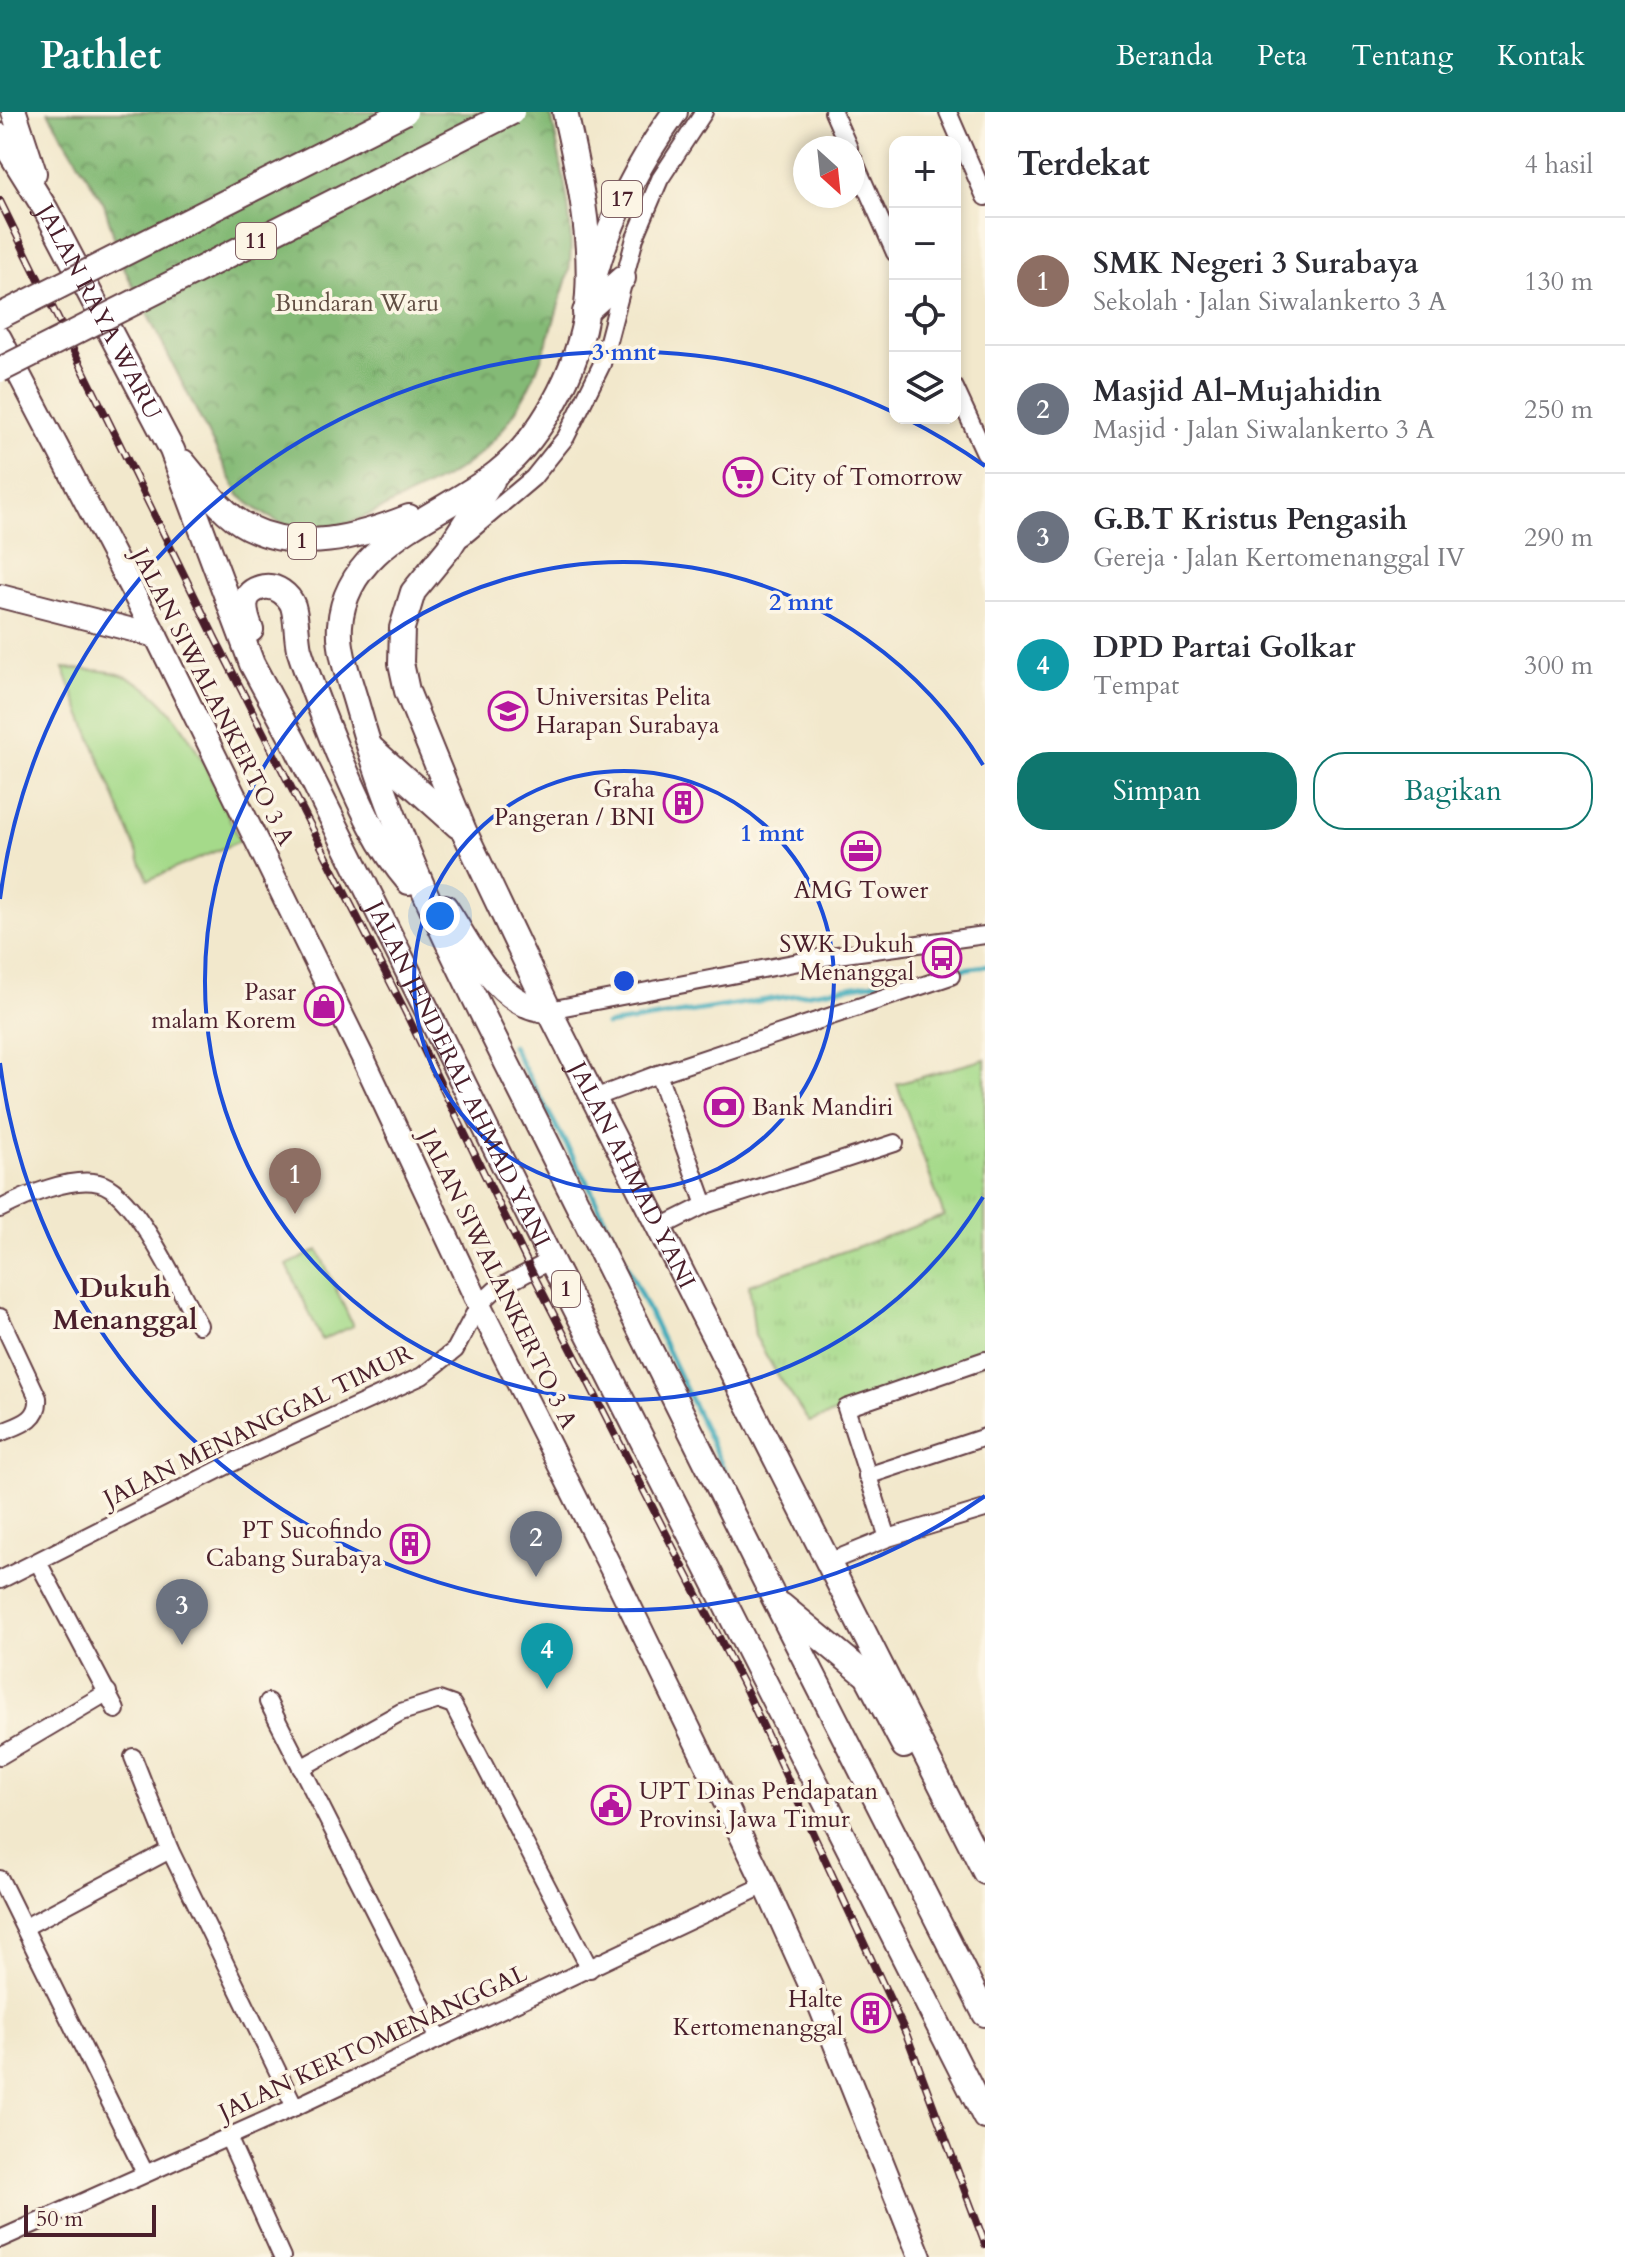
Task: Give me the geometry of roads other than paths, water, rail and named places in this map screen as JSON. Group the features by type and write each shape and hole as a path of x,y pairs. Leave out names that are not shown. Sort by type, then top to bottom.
{"highway":[{"path":"14,112 46,210"},
{"name":"11","path":"0,316 405,112"},
{"name":"11","path":"0,370 512,112"},
{"name":"1","path":"172,450 219,502 246,526 291,542 337,540 368,533 459,498 498,473 532,436 549,411 578,346 587,304 582,196 565,112"},
{"name":"17","path":"587,304 603,243 624,193 651,145 675,112"},
{"name":"JALAN RAYA WARU","path":"0,136 46,210 172,450"},
{"path":"587,304 623,278"},
{"name":"JALAN JENDERAL AHMAD YANI","path":"172,450 252,664 985,2117"},
{"name":"JALAN AHMAD YANI","path":"498,473 449,548 413,592 402,628 401,663 407,691 464,831 549,1010 980,1863"},
{"name":"JALAN JENDERAL AHMAD YANI","path":"459,498 397,534 377,553 345,600 339,627 342,653 368,745 409,859 430,903 773,1598 985,2014"},
{"path":"295,744 243,610 249,594 270,586 285,594 293,606 298,645 308,677 364,815 406,879 430,903"},
{"path":"368,745 464,831"},
{"path":"409,859 504,991 536,1010 549,1010"},
{"path":"773,1598 867,1676 952,1840 980,1863"}],"main road":[{"name":"JALAN SIWALANKERTO 3 A","path":"0,338 156,636 363,1058 479,1305 765,1885 821,2009 920,2257"},
{"path":"0,596 156,636"}],"street":[{"path":"449,548 533,478 566,437 602,364 635,238 660,179 704,112"},
{"path":"833,112 844,136"},
{"path":"948,112 985,197"},
{"path":"865,185 889,239"},
{"path":"961,401 985,453"},
{"path":"549,1010 830,956 985,935"},
{"path":"594,1098 951,976"},
{"path":"658,1074 705,1205"},
{"path":"659,1228 705,1205 895,1143"},
{"path":"0,1209 41,1191 85,1181 114,1188 139,1219 199,1325"},
{"name":"JALAN MENANGGAL TIMUR","path":"0,1580 246,1456 422,1376 455,1350 479,1305 495,1290 551,1260"},
{"path":"0,1317 38,1398 39,1409 33,1418 0,1433"},
{"path":"888,1538 845,1411 847,1407 985,1360"},
{"path":"867,1476 985,1437"},
{"path":"829,1562 888,1538 985,1509"},
{"path":"38,1562 116,1710"},
{"path":"0,1756 108,1692"},
{"path":"301,1768 401,1712 439,1700 453,1705 590,1969"},
{"path":"268,1702 439,2039"},
{"path":"133,1757 170,1850 295,2107"},
{"path":"25,1927 170,1850"},
{"path":"0,1879 145,2173"},
{"name":"JALAN KERTOMENANGGAL","path":"0,2239 295,2107 765,1885"},
{"path":"228,2137 282,2257"}],"waterway":[{"path":"950,971 985,966"},
{"path":"606,1025 937,973"},
{"path":"512,1046 589,1186 750,1524"}],"railway":[{"path":"0,201 531,1270 747,1692 907,2036 985,2244"}],"place":[{"name":"City of Tomorrow","path":"743,477"},
{"name":"Universitas Pelita Harapan Surabaya","path":"508,711"},
{"name":"Graha Pangeran / BNI","path":"683,803"},
{"name":"AMG Tower","path":"861,851"},
{"name":"SWK Dukuh Menanggal","path":"942,958"},
{"name":"Pasar malam Korem","path":"324,1006"},
{"name":"Bank Mandiri","path":"724,1107"},
{"name":"SMK Negeri 3 Surabaya","path":"295,1214"},
{"name":"PT Sucofindo Cabang Surabaya","path":"410,1544"},
{"name":"Masjid Al-Mujahidin","path":"536,1577"},
{"name":"G.B.T Kristus Pengasih","path":"182,1645"},
{"name":"DPD Partai Golkar","path":"547,1689"},
{"name":"UPT Dinas Pendapatan Provinsi Jawa Timur","path":"611,1805"},
{"name":"Halte Kertomenanggal","path":"871,2013"}],"district":[{"name":"Dukuh Menanggal","path":"125,1304"}],"park label":[{"name":"Bundaran Waru","path":"357,303"}]}
